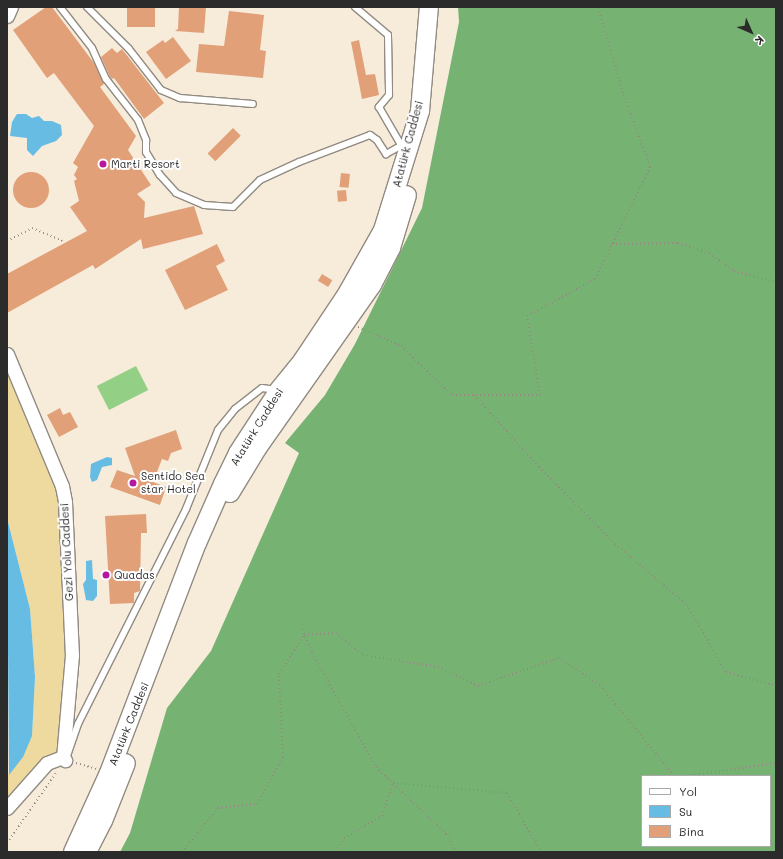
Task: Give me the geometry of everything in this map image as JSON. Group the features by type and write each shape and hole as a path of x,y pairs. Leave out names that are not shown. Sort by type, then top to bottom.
{"street":[{"path":"7,16 11,7"},
{"name":"Atatürk Caddesi","path":"77,850 109,773 205,523 238,453 279,390 303,360 347,294 383,230 406,142 420,111 429,7"},
{"name":"Atatürk Caddesi","path":"77,850 103,821 208,541 232,490 258,447 372,285 391,248 429,114 438,49 438,7"},
{"name":"Gezi Yolu Caddesi","path":"7,354 62,486 65,502 72,655 64,758"},
{"path":"7,808 47,763 64,758"}],"lane":[{"path":"60,7 92,48 106,79 138,120 146,140 146,152 160,175 176,194 204,205 233,207 260,180 299,162 370,136 377,140 386,154 406,142 378,107 390,95 388,35 355,7"},
{"path":"87,7 129,50 162,90 180,98 253,104"},
{"path":"64,758 78,724 186,509 218,430 235,409 262,388 279,390"}],"path":[{"path":"346,322 401,346 452,395 540,395 527,316 595,279 650,167 623,93 598,7"},
{"path":"7,241 32,228 62,241"},
{"path":"612,244 678,243 709,253 734,271 776,282"},
{"path":"474,395 539,467 612,541 687,606 726,672 776,686"},
{"path":"302,629 312,653 376,767 446,834 456,852"},
{"path":"304,635 336,633 364,655 438,667 478,686 559,658 600,685 673,775"},
{"path":"182,852 218,808 257,804 283,757 279,674 304,635"},
{"path":"7,842 64,758 109,773"},
{"path":"693,775 776,763"},
{"path":"336,852 344,838 382,816 393,783"},
{"path":"393,783 507,793 541,852"}],"green space":[{"path":"458,7 776,7 776,852 120,852 130,833 167,708 211,651 299,453 285,443 325,395 355,344 422,208 459,22"},
{"path":"136,366 148,390 109,410 97,386"}],"sand":[{"path":"7,354 62,486 72,655 63,757 7,808 7,773 9,774 32,736 35,677 30,609 7,518"}],"water":[{"path":"17,114 26,114 32,118 39,116 44,121 52,121 61,125 62,135 56,141 42,146 33,156 27,150 27,138 10,136 12,122"},
{"path":"107,457 112,458 112,465 102,467 97,480 92,482 90,477 91,464"},
{"path":"7,518 30,609 35,677 32,736 23,757 9,775"},
{"path":"92,560 93,579 97,580 97,596 93,601 86,600 83,584 86,580 86,561"}],"building":[{"path":"46,7 52,7 94,63 104,84 100,87 136,136 128,150 151,185 137,194 145,202 144,218 194,206 203,234 143,249 141,239 95,269 93,265 7,313 7,274 87,231 70,207 79,201 74,181 77,179 74,175 78,167 73,163 94,126 54,73 47,78 13,30"},
{"path":"127,7 155,7 155,27 127,27"},
{"path":"179,7 206,7 204,33 175,31 178,29"},
{"path":"229,11 264,15 260,50 266,51 263,78 196,72 199,44 224,46"},
{"path":"173,37 191,61 166,79 146,52 163,40 165,43"},
{"path":"359,40 366,75 375,74 379,95 362,99 351,42"},
{"path":"112,48 117,53 122,49 164,103 144,119 114,78 112,79 110,77 101,57"},
{"path":"233,128 241,136 215,161 208,153"},
{"path":"34,172 44,177 48,183 48,197 44,203 38,207 28,208 18,203 14,197 13,187 18,177 24,173"},
{"path":"341,173 350,174 348,188 340,187"},
{"path":"346,190 347,201 338,202 337,191"},
{"path":"217,244 225,261 216,266 228,290 185,310 165,270"},
{"path":"322,274 332,280 328,287 318,281"},
{"path":"60,408 63,415 70,412 78,427 59,437 47,415"},
{"path":"176,430 182,449 171,453 168,461 162,459 153,482 166,487 160,505 110,487 117,470 135,476 125,448"},
{"path":"146,514 147,533 141,533 140,591 134,593 134,603 110,604 105,516"}],"place":[{"name":"Marti Resort","path":"103,164"},
{"name":"Sentido Sea star Hotel","path":"133,483"},
{"name":"Quadas","path":"106,575"}]}
